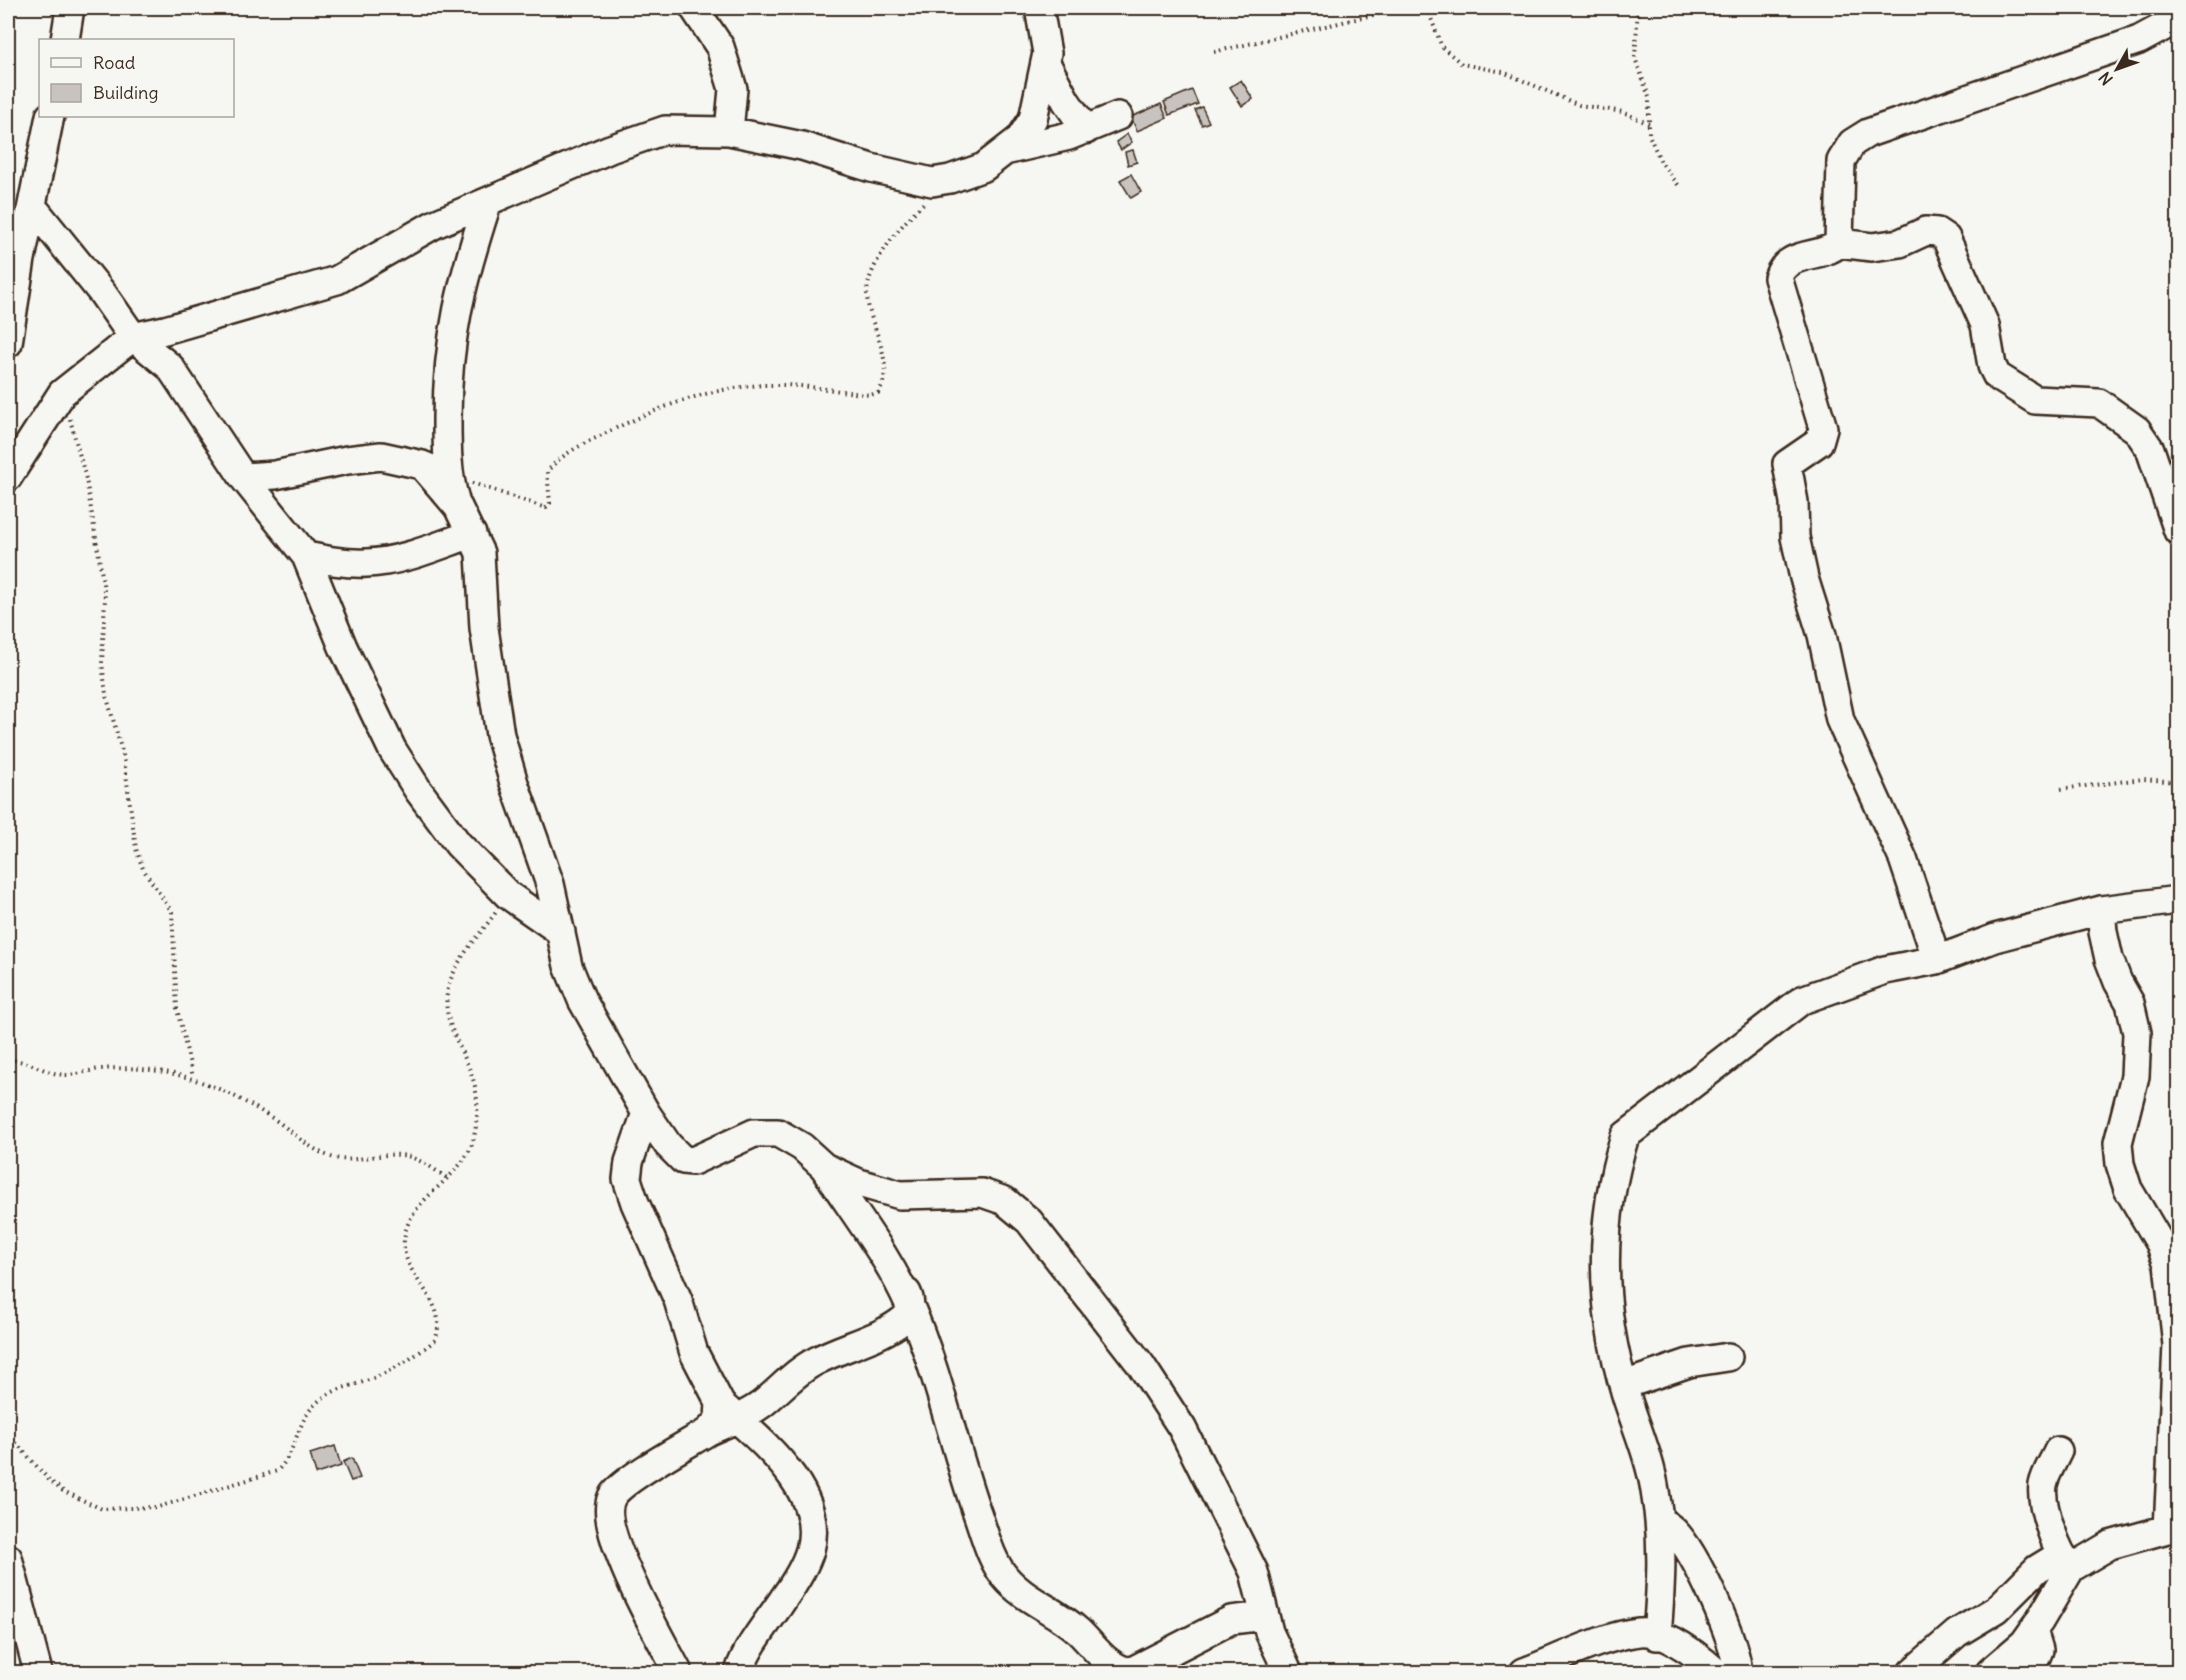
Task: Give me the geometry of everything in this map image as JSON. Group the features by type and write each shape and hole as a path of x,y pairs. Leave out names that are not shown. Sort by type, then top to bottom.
{"street":[{"path":"65,39 70,8"},
{"path":"694,8 720,47 733,89 729,131"},
{"path":"8,477 62,393 133,337 165,330 337,280 435,224 487,204 610,149 665,130 729,131 802,146 932,182 950,179 984,167 1009,150 1020,139 1033,119 1046,63 1047,44 1040,8"},
{"path":"1839,243 1841,161 1852,143 1868,133 2139,40 2178,19"},
{"path":"1046,63 1066,101 1086,130"},
{"path":"1009,150 1086,130 1118,116"},
{"path":"8,343 50,117"},
{"path":"487,204 463,279 453,325 447,381 448,476 458,507 480,553 484,628 500,735 514,783 550,884 568,966 582,1000 646,1113 668,1145 683,1160 693,1161 708,1156 754,1133 778,1133 802,1148 824,1167 905,1290 926,1346 959,1461 990,1548 1003,1575 1016,1589 1071,1625 1100,1655 1120,1670 1130,1672 1231,1620 1265,1616"},
{"path":"32,206 103,294 133,337 170,367 243,477 306,556 343,647 392,749 418,790 459,844 508,895 561,932"},
{"path":"1936,960 1903,859 1840,720 1822,635 1804,578 1795,537 1794,502 1787,464 1819,442 1823,428 1778,278 1780,269 1809,253 1830,249 1839,243 1872,247 1900,243 1926,231 1937,232 1946,238 1985,325 1992,366 1997,376 2035,400 2099,403 2137,430 2150,449 2178,531"},
{"path":"243,477 275,475 347,460 381,456 423,465 448,476"},
{"path":"423,465 458,507"},
{"path":"306,556 344,563 369,563 401,557 472,534"},
{"path":"1657,1636 1663,1564 1655,1489 1642,1437 1624,1385 1605,1298 1604,1264 1620,1153 1625,1136 1802,1000 1885,970 1936,960 1995,938 2101,910 2178,900"},
{"path":"1912,1672 1957,1633 1997,1609 2037,1569 2110,1545 2173,1528 2178,1345 2168,1264 2160,1244 2128,1189 2120,1164 2118,1143 2135,1076 2137,1033 2130,1003 2109,959 2101,910"},
{"path":"646,1113 629,1162 627,1179 635,1203 678,1300 694,1353 729,1411 786,1468 806,1500 812,1530 810,1550 796,1580 756,1640 739,1672"},
{"path":"824,1167 859,1183 900,1195 982,1193 1005,1201 1029,1221 1141,1365 1166,1402 1254,1572 1269,1632 1288,1672"},
{"path":"678,1672 611,1531 608,1512 613,1496 627,1483 709,1431 729,1411 760,1406 814,1362 873,1336 908,1314 909,1304 884,1259 824,1167"},
{"path":"867,1230 900,1195"},
{"path":"1624,1385 1689,1363 1728,1357"},
{"path":"1990,1672 2024,1642 2033,1630 2066,1561 2043,1497 2043,1485 2058,1451"},
{"path":"1659,1520 1675,1532 1701,1573 1729,1640 1738,1672"},
{"path":"8,1558 42,1668"},
{"path":"2030,1672 2038,1650 2033,1630"},
{"path":"1524,1672 1613,1638 1641,1631 1685,1646 1716,1672"}],"path":[{"path":"1214,52 1403,8"},
{"path":"1427,8 1442,47 1462,64 1503,72 1579,105 1623,112 1649,124"},
{"path":"1638,8 1634,46 1640,77 1649,97 1649,135 1656,154 1679,186"},
{"path":"448,476 483,486 542,509 550,503 548,472 554,464 588,442 681,400 715,392 769,385 870,395 879,393 885,373 881,342 869,309 867,293 870,277 908,218 950,179"},
{"path":"62,393 86,478 96,529 105,598 102,663 106,694 124,759 136,849 143,869 172,912 177,1009 193,1077"},
{"path":"2061,789 2143,779 2178,782"},
{"path":"8,1434 49,1480 63,1491 102,1509 158,1507 277,1471 284,1464 302,1421 318,1401 335,1389 394,1369 435,1340 439,1321 435,1306 409,1264 404,1241 407,1226 418,1209 447,1178 459,1169 468,1155 478,1103 473,1079 448,1026 448,989 453,973 465,953 508,895"},
{"path":"8,1060 31,1062 67,1075 126,1068 160,1070 193,1077 271,1116 326,1155 346,1160 386,1155 406,1156 424,1162 447,1178"}],"building":[{"path":"1241,80 1253,99 1242,106 1230,87"},
{"path":"1192,90 1198,104 1169,115 1164,102"},
{"path":"1161,104 1167,118 1137,131 1131,117"},
{"path":"1202,107 1209,122 1202,125 1195,110"},
{"path":"1127,134 1132,142 1121,150 1116,142"},
{"path":"1133,150 1137,162 1128,165 1125,152"},
{"path":"1131,174 1141,192 1131,198 1120,180"},
{"path":"335,1446 341,1466 316,1474 310,1454"},
{"path":"352,1458 360,1478 351,1481 343,1462"}]}
